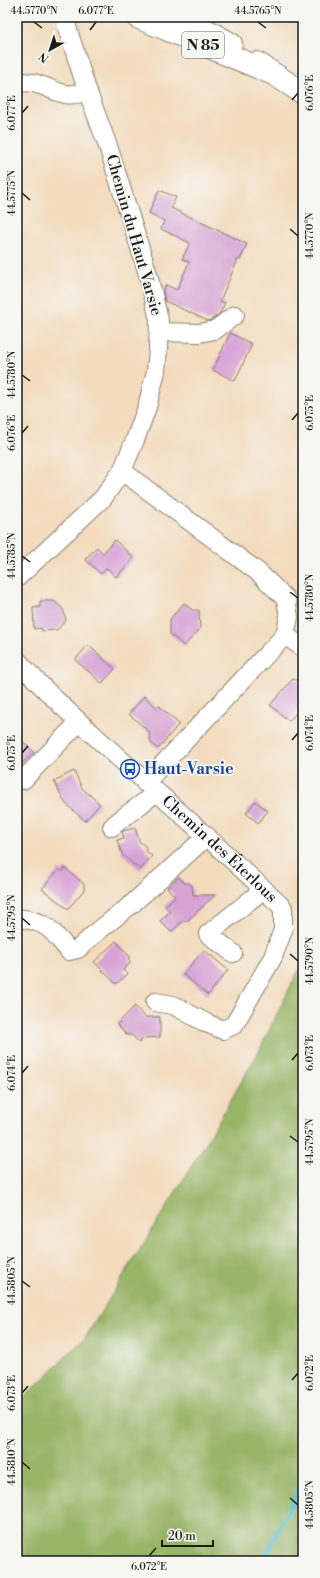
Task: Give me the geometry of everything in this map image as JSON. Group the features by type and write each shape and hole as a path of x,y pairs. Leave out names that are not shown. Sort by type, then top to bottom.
{"main road":[{"name":"N 85","path":"137,17 270,72"},
{"name":"N 85","path":"183,17 231,44 303,94"}],"street":[{"name":"Chemin du Haut Varsie","path":"17,578 103,498 122,471 147,407 156,371 159,320 148,274 108,146 87,90 67,27 67,17"},
{"path":"17,83 38,83 60,93 71,95 81,94 87,90"},
{"path":"159,332 199,333 215,330 234,315"},
{"path":"112,827 126,814 142,805 150,787 285,635 289,617 286,599 258,572 122,471"},
{"path":"285,635 303,648"},
{"name":"Chemin des Éterlous","path":"17,660 56,701 150,787 207,836 283,908 283,930 274,958 234,1025 223,1030 206,1023 173,1005 155,1002"},
{"path":"22,780 79,722"},
{"path":"17,918 45,924 69,950 78,949 132,904 207,836"},
{"path":"233,953 208,934 264,890"}],"green space":[{"path":"303,961 303,1561 17,1561 17,1404 85,1338 206,1143 258,1053"}],"building":[{"path":"159,190 176,197 171,208 247,244 240,260 238,259 220,301 225,303 220,313 211,320 208,321 165,301 163,291 166,285 177,290 189,262 182,259 190,243 161,229 164,221 149,213"},
{"path":"230,333 252,344 235,381 213,370"},
{"path":"115,540 134,558 116,577 107,568 101,574 85,559 97,547 103,553"},
{"path":"40,601 54,601 63,609 66,620 57,630 42,631 41,628 34,629 33,608 40,607"},
{"path":"184,603 192,610 199,610 200,629 184,646 170,634 170,619"},
{"path":"88,645 115,669 102,683 75,660"},
{"path":"293,679 303,682 303,717 297,712 289,721 270,705"},
{"path":"144,696 157,708 159,706 179,724 158,749 151,743 149,732 129,714"},
{"path":"17,736 34,752 17,768"},
{"path":"74,771 82,788 100,804 85,821 65,803 54,781"},
{"path":"255,801 268,811 258,823 246,813"},
{"path":"135,828 139,841 147,848 145,850 152,856 140,870 122,854 117,840 124,838 123,831"},
{"path":"65,868 84,884 84,890 68,909 42,889 59,869 62,872"},
{"path":"179,877 184,883 189,883 192,886 193,895 215,895 186,922 184,920 171,932 160,921 170,911 165,906 175,896 167,888"},
{"path":"116,941 130,957 128,959 131,962 123,970 128,974 116,984 94,962"},
{"path":"204,950 228,970 208,995 183,974"},
{"path":"135,1006 145,1017 160,1017 160,1037 144,1038 139,1043 132,1035 127,1035 117,1024"}],"waterway":[{"path":"263,1561 303,1480"}],"place":[{"name":"Haut-Varsie","path":"130,769"}]}
